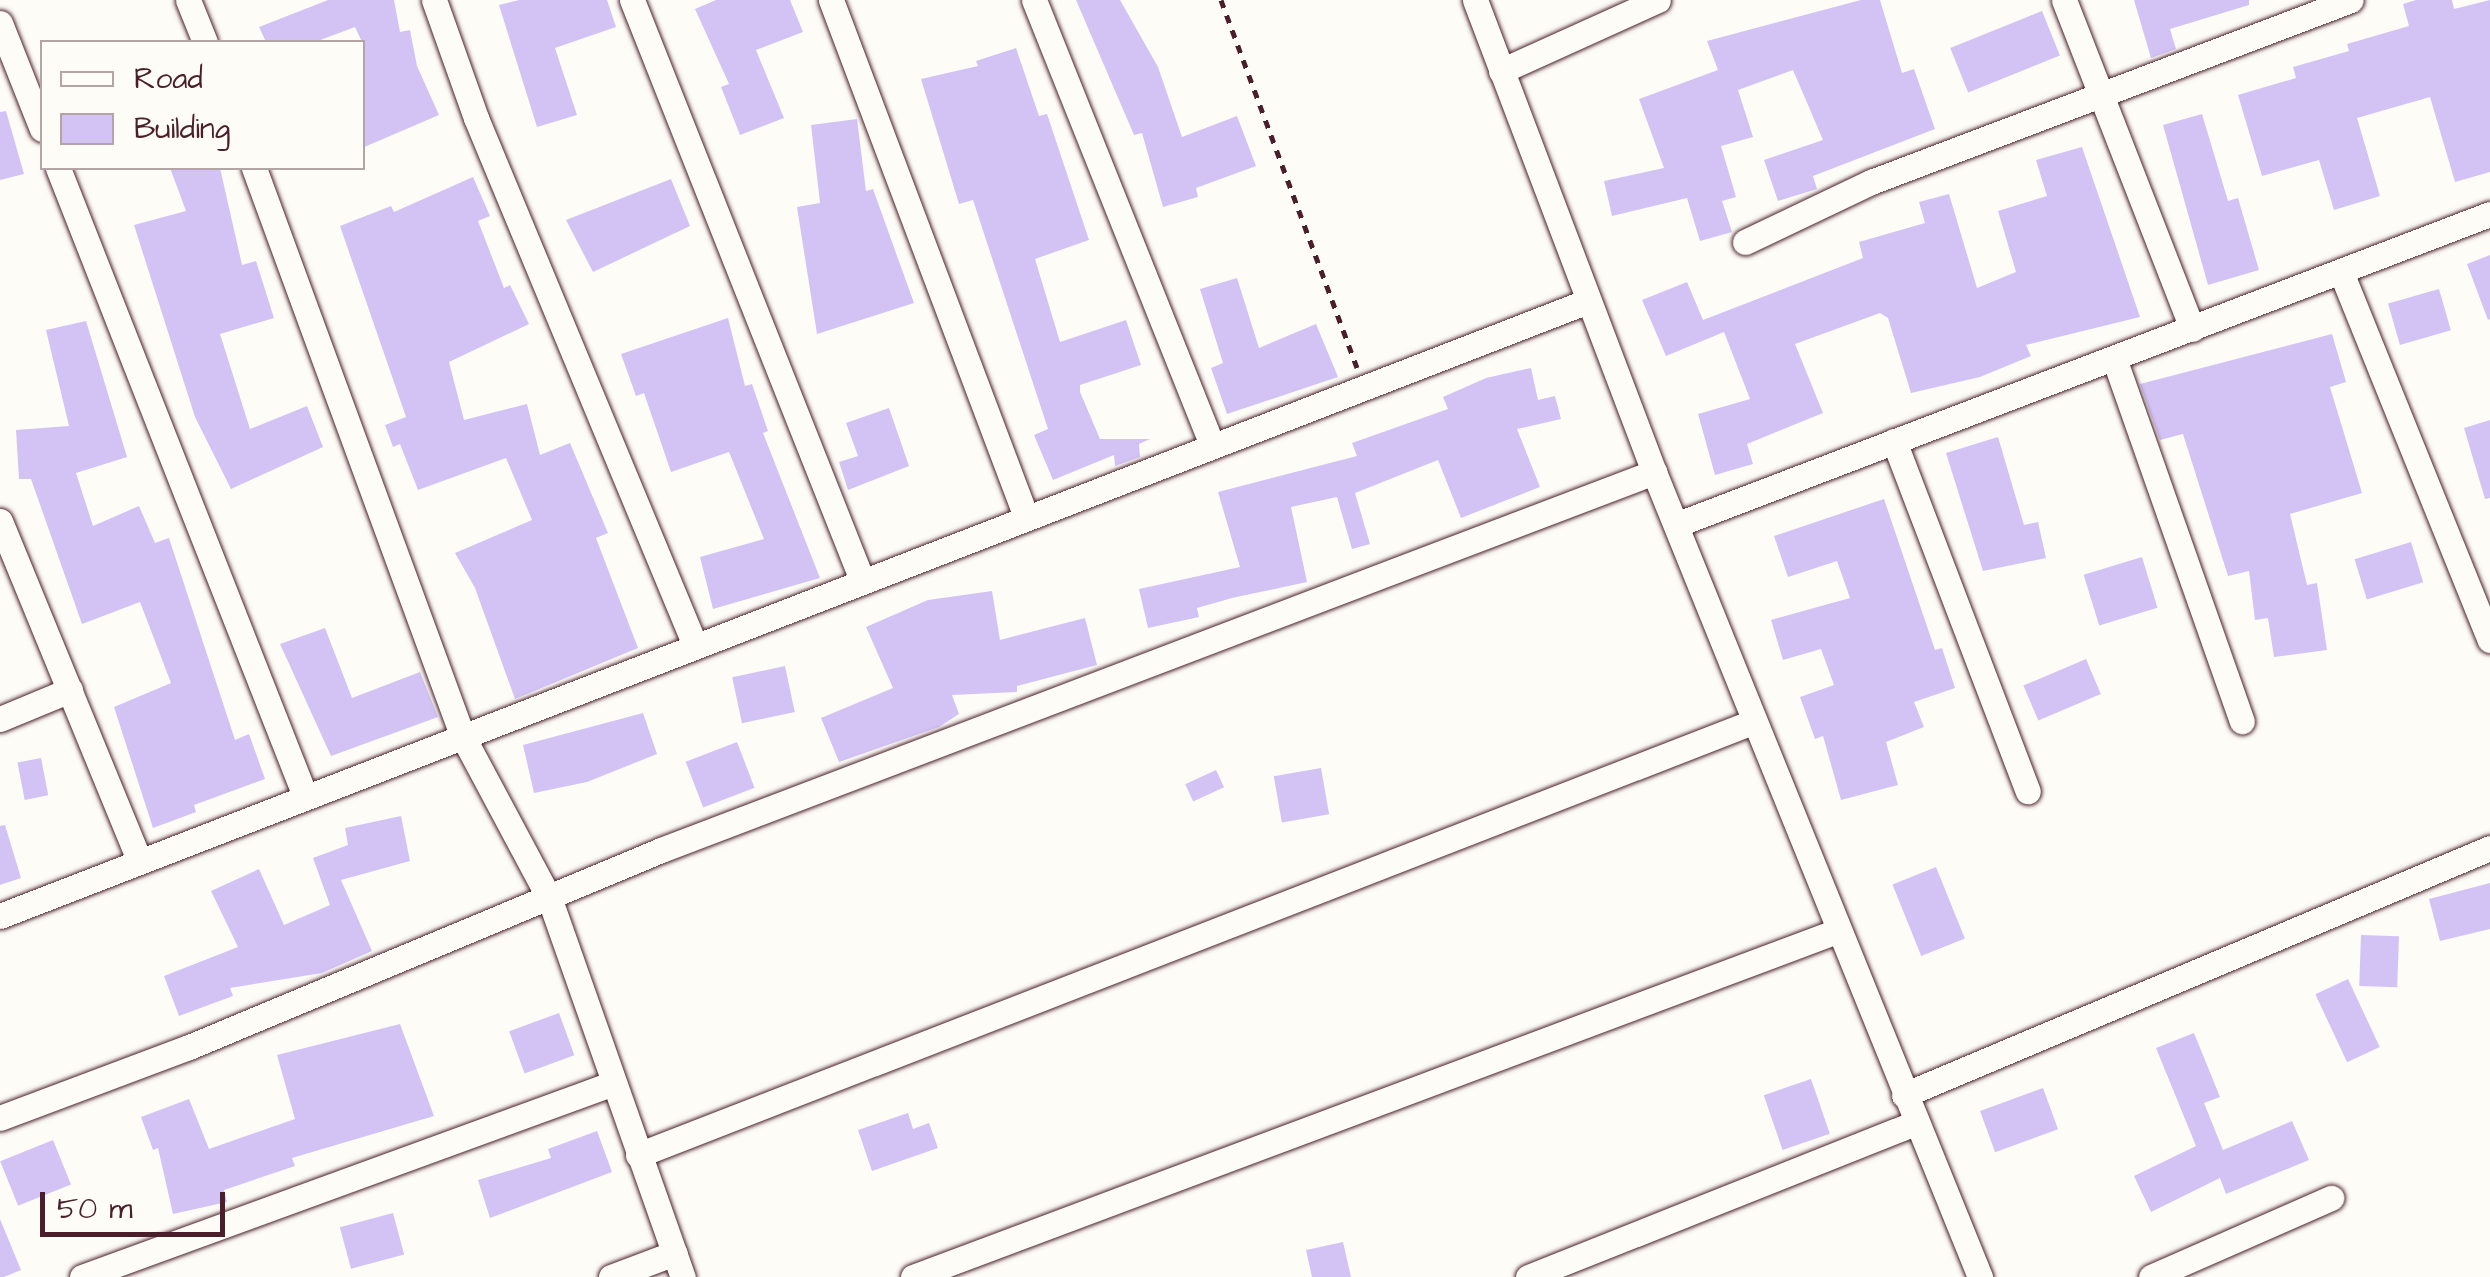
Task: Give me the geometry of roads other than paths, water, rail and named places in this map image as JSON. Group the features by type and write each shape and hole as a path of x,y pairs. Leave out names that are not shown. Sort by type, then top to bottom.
{"street":[{"path":"188,0 204,40"},
{"path":"434,0 476,118 694,643"},
{"path":"632,0 862,580"},
{"path":"831,0 1026,517"},
{"path":"1034,0 1212,445"},
{"path":"1475,0 1654,472 1980,1277"},
{"path":"1501,71 1658,0"},
{"path":"2064,0 2105,93 2192,328"},
{"path":"1745,242 1871,182 2351,0"},
{"path":"0,22 40,124"},
{"path":"59,170 305,796"},
{"path":"255,170 462,735 550,900 611,1084 679,1265 611,1277"},
{"path":"1678,524 2115,361 2490,214"},
{"path":"2341,272 2472,610 2490,640"},
{"path":"0,916 138,857 1588,300"},
{"path":"2115,361 2242,721"},
{"path":"1894,441 2028,791"},
{"path":"0,1118 550,900 662,850 1654,472"},
{"path":"1,527 138,857"},
{"path":"0,719 70,690"},
{"path":"638,1155 1756,721"},
{"path":"1904,1096 2490,848"},
{"path":"913,1277 1837,931"},
{"path":"82,1277 611,1084"},
{"path":"1528,1277 1916,1123"},
{"path":"2152,1277 2332,1198"}]}
